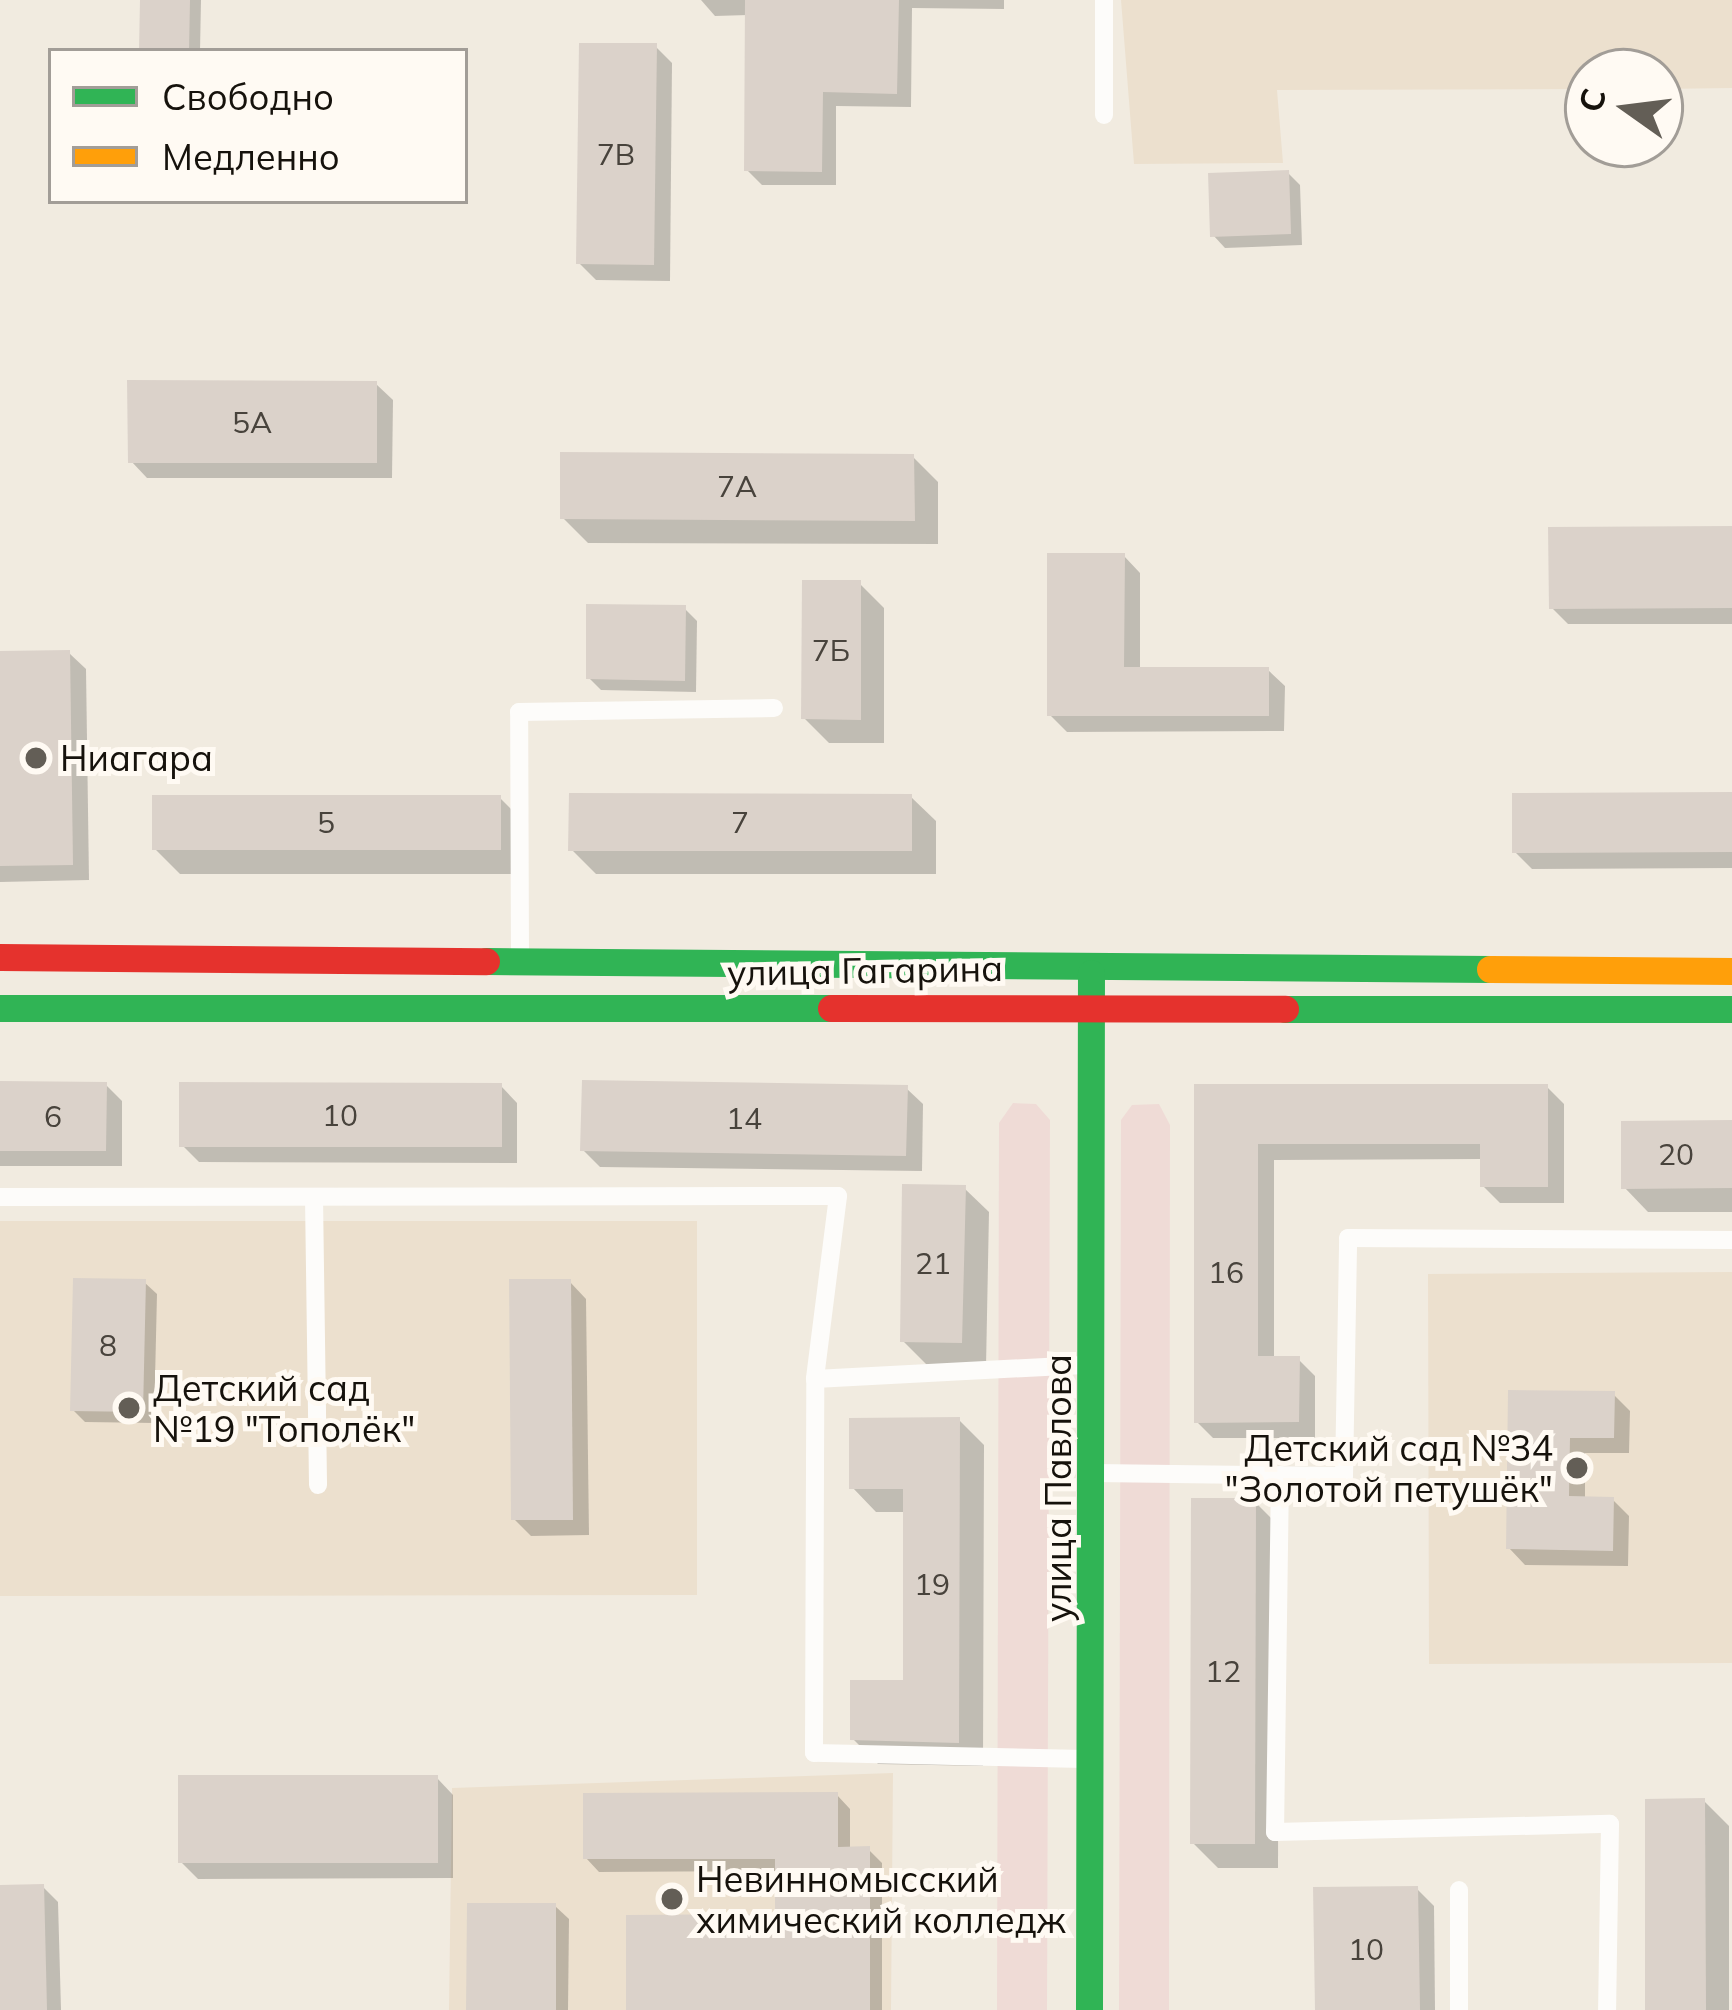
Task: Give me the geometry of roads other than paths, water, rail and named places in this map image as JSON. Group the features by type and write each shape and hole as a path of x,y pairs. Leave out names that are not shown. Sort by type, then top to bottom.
{"main road":[{"name":"улица Гагарина","path":"0,957 1732,970"},
{"name":"улица Павлова","path":"1089,2010 1095,1473 1091,967"},
{"name":"улица Гагарина","path":"0,1008 512,1012 1092,1003 1732,1009"}],"lane":[{"path":"1104,0 1104,115"},
{"path":"520,961 519,712 774,709"},
{"path":"0,1197 838,1196 814,1379 814,1753 1092,1759"},
{"path":"314,1197 318,1485"},
{"path":"1095,1473 1344,1476 1348,1238 1732,1240"},
{"path":"814,1379 1095,1364"},
{"path":"1280,1475 1276,1832 1610,1824 1607,2010"},
{"path":"1459,2010 1460,1889"}],"place":[{"name":"Ниагара","path":"36,758"},
{"name":"Детский сад №19 \"Тополёк\"","path":"129,1408"},
{"name":"Детский сад №34 \"Золотой петушёк\"","path":"1577,1468"},
{"name":"Невинномысский химический колледж","path":"672,1899"}]}
